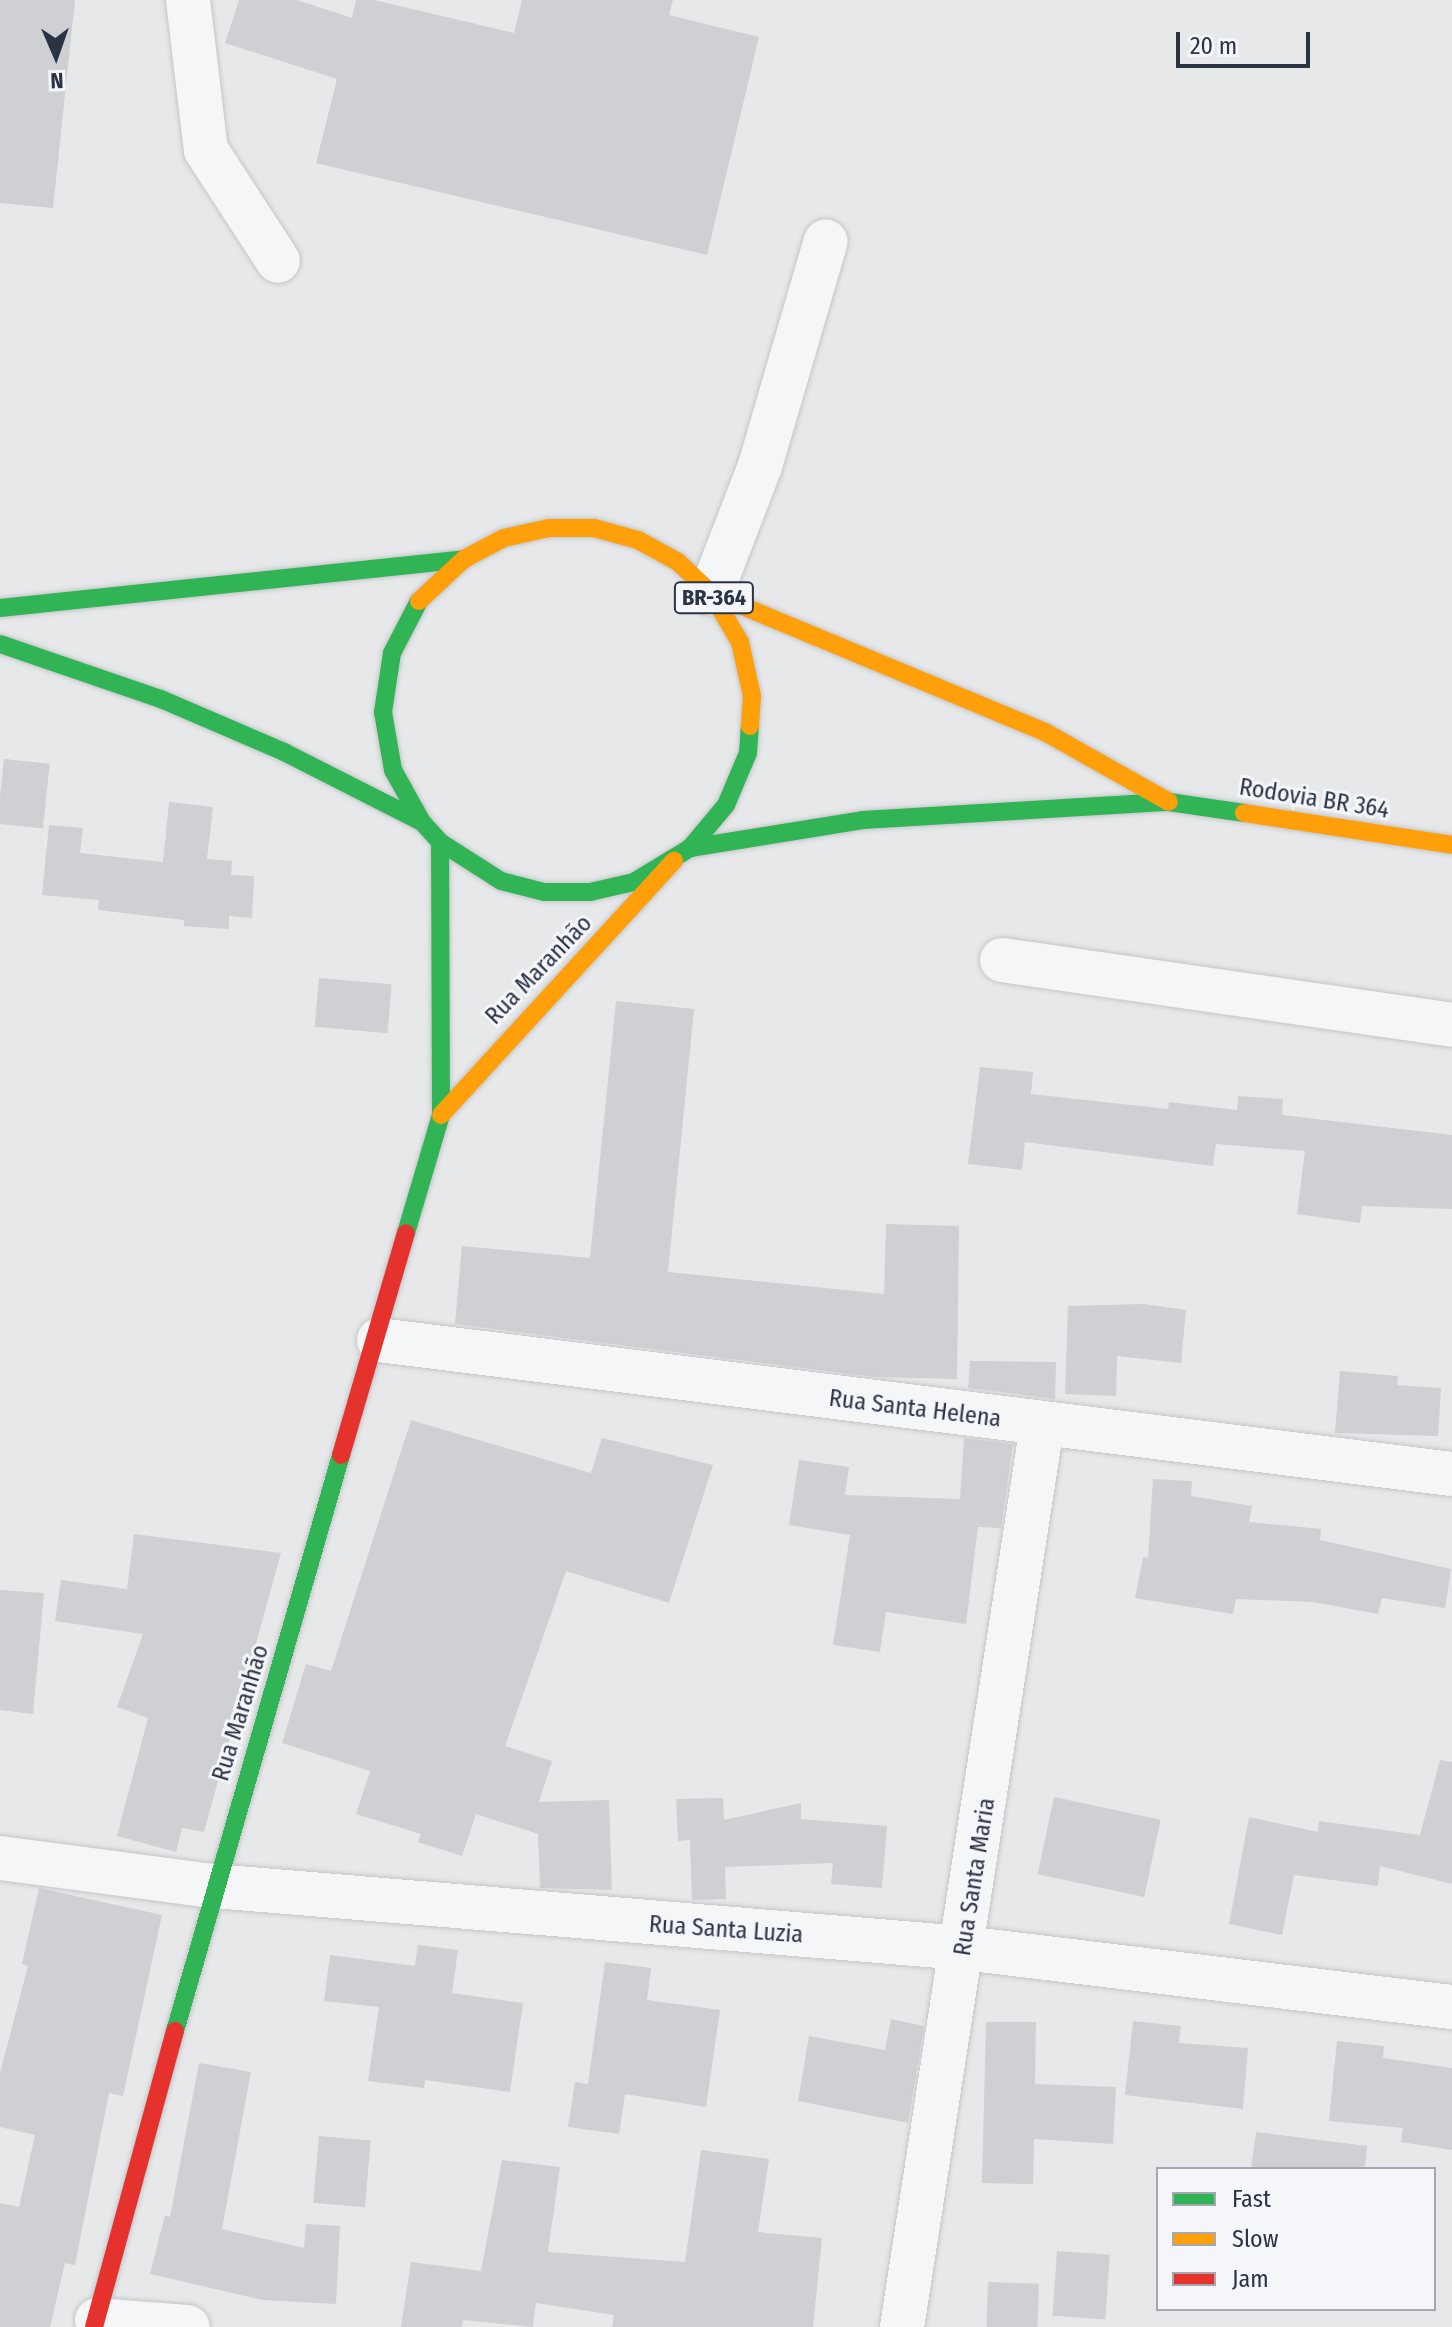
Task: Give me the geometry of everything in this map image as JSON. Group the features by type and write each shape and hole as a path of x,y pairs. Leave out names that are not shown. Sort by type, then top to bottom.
{"main road":[{"name":"BR-364","path":"549,528 594,528 638,540 678,562 711,593 740,642 752,696 748,753 726,805 690,848 674,861 634,882 590,892 544,892 501,881 440,842 422,822 393,770 383,712 390,667 420,600 464,559 504,538 549,528"},
{"name":"BR-364","path":"0,608 464,559"},
{"name":"BR-364","path":"711,593 1045,732 1169,802"},
{"name":"BR-364","path":"0,644 161,699 422,822"},
{"name":"BR-364","path":"690,848 863,820 1169,802"},
{"name":"Rodovia BR 364","path":"1169,802 1452,845"},
{"name":"Rua Maranhão","path":"96,2324 214,1886 379,1340 441,1115 440,842"},
{"name":"Rua Maranhão","path":"441,1115 674,861"}],"street":[{"path":"188,0 206,150 278,261"},
{"path":"711,593 760,466 826,241"},
{"path":"1002,960 1452,1025"},
{"name":"Rua Santa Helena","path":"379,1340 1042,1426 1452,1474"},
{"name":"Rua Santa Maria","path":"902,2327 964,1948 1042,1426"},
{"name":"Rua Santa Luzia","path":"0,1858 214,1886 964,1948 1452,2007"},
{"path":"96,2324 188,2327"}],"building":[{"path":"0,0 75,0 53,208 0,203"},
{"path":"239,0 297,0 352,18 356,0 374,0 514,33 522,0 673,0 669,15 759,37 707,255 316,163 337,79 225,43"},
{"path":"4,759 50,764 43,828 0,824"},
{"path":"169,802 213,807 207,859 232,861 231,875 254,876 252,918 229,916 229,929 184,926 184,920 98,910 99,900 42,895 49,825 83,828 80,853 163,862"},
{"path":"319,978 392,984 387,1033 315,1027"},
{"path":"616,1001 694,1009 668,1272 884,1294 886,1224 959,1226 957,1379 875,1377 455,1324 462,1246 590,1258"},
{"path":"980,1067 1033,1072 1031,1094 1168,1109 1169,1102 1237,1110 1238,1096 1283,1099 1282,1115 1452,1135 1452,1209 1362,1206 1360,1223 1297,1214 1305,1151 1216,1144 1213,1166 1025,1142 1022,1170 968,1164"},
{"path":"1144,1304 1186,1310 1181,1363 1117,1356 1116,1396 1065,1394 1068,1306"},
{"path":"970,1361 1056,1362 1055,1399 968,1388"},
{"path":"1340,1371 1398,1376 1397,1385 1441,1388 1438,1436 1335,1433"},
{"path":"411,1420 591,1473 602,1438 713,1465 669,1603 566,1571 505,1746 552,1761 539,1802 609,1800 612,1890 540,1888 538,1834 476,1814 462,1856 418,1842 421,1834 356,1814 370,1771 282,1743 306,1664 331,1671"},
{"path":"964,1438 1013,1444 1001,1528 978,1527 966,1624 886,1612 880,1652 833,1645 850,1535 789,1525 799,1460 849,1467 845,1495 960,1499"},
{"path":"1153,1479 1192,1481 1191,1496 1252,1506 1249,1522 1321,1529 1320,1540 1451,1569 1445,1608 1382,1598 1378,1614 1313,1602 1236,1599 1233,1614 1135,1598 1143,1557 1148,1558"},
{"path":"134,1534 281,1553 204,1832 182,1828 176,1852 117,1836 148,1718 117,1707 143,1634 55,1621 61,1580 127,1589"},
{"path":"0,1590 44,1593 33,1714 0,1710"},
{"path":"1440,1760 1452,1762 1452,1884 1380,1866 1378,1886 1294,1875 1282,1935 1229,1924 1249,1817 1318,1832 1319,1821 1420,1835"},
{"path":"1054,1797 1161,1820 1144,1897 1038,1874"},
{"path":"723,1798 724,1820 801,1803 801,1819 887,1826 882,1888 831,1884 833,1863 725,1867 726,1899 692,1900 690,1840 678,1841 676,1799"},
{"path":"39,1888 162,1915 123,2096 109,2093 75,2265 65,2263 50,2327 0,2327 0,2203 19,2207 35,2135 0,2127 0,2073 28,1966 22,1964"},
{"path":"418,1945 458,1950 452,1993 523,2003 510,2092 425,2080 424,2088 368,2081 379,2007 324,2001 330,1955 415,1966"},
{"path":"605,1962 651,1968 647,2000 720,2010 706,2107 625,2094 619,2134 568,2127 575,2082 588,2084"},
{"path":"891,2019 924,2026 908,2123 798,2101 809,2036 885,2050"},
{"path":"1133,2021 1181,2026 1179,2043 1248,2048 1243,2109 1125,2095"},
{"path":"986,2022 1036,2022 1035,2084 1116,2087 1113,2144 1034,2139 1033,2184 982,2183"},
{"path":"1337,2041 1384,2046 1383,2058 1452,2068 1452,2150 1401,2142 1403,2128 1329,2121"},
{"path":"199,2063 251,2072 222,2229 304,2248 306,2224 340,2226 336,2304 263,2300 150,2274 165,2215 170,2217"},
{"path":"1256,2132 1367,2146 1365,2167 1251,2167"},
{"path":"319,2136 371,2141 365,2207 313,2203"},
{"path":"701,2150 769,2159 758,2232 822,2238 813,2327 612,2327 614,2315 536,2303 533,2327 463,2320 462,2327 401,2327 411,2262 481,2271 502,2160 560,2167 548,2252 685,2262"},
{"path":"1057,2251 1110,2255 1105,2320 1052,2316"},
{"path":"988,2282 1039,2284 1037,2327 986,2327"}],"traffic: fast":[{"path":"0,608 464,559"},
{"path":"419,601 392,653 383,712 393,770 422,822"},
{"path":"0,644 161,699 284,752 422,822 440,842 501,881 544,892 590,892 634,882 690,848 726,805 748,753 750,726"},
{"path":"690,848 863,820 1169,802 1244,813"},
{"path":"406,1233 441,1115 440,842"},
{"path":"175,2031 341,1455"}],"traffic: slow":[{"path":"419,601 464,559 504,538 549,528 594,528 638,540 678,562 711,593 740,642 752,696 750,726"},
{"path":"711,593 1045,732 1169,802"},
{"path":"1244,813 1452,845"},
{"path":"441,1115 674,861"}],"traffic: jam":[{"path":"341,1455 406,1233"},
{"path":"94,2327 175,2031"}]}
